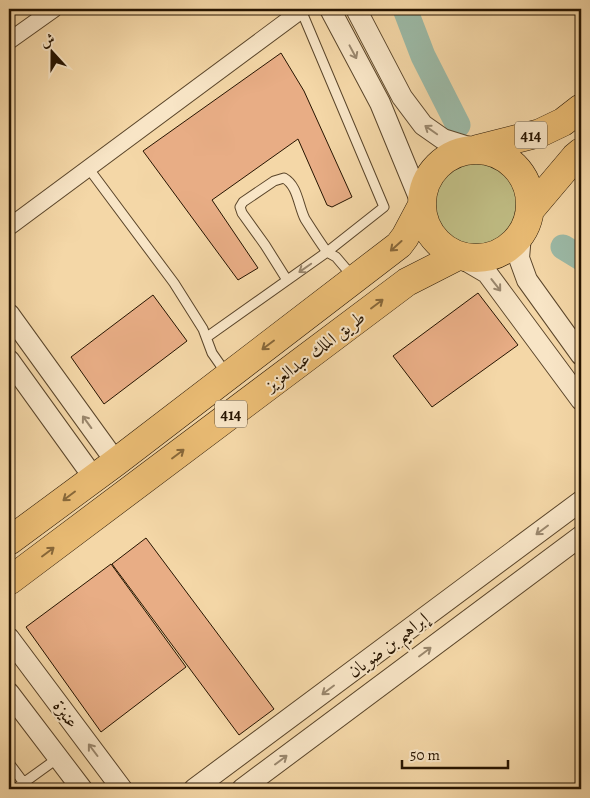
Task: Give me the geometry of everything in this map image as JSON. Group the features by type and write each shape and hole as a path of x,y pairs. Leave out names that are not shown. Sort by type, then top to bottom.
{"highway":[{"name":"414","path":"475,150 540,133 563,122 581,108"},
{"path":"475,150 494,152 510,161 522,174 529,191 531,209 528,223 521,235 509,248 493,256 475,258 458,256 443,248 432,236 424,221 422,205 424,188 432,173 444,160 459,153 475,150"},
{"path":"531,209 581,152"},
{"name":"طريق الملك عبدالعزيز","path":"9,541 116,462 399,245 422,205"},
{"name":"طريق الملك عبدالعزيز","path":"9,582 407,282 458,256"}],"street":[{"path":"9,41 54,9"},
{"path":"9,227 302,9"},
{"path":"330,9 380,103 422,205"},
{"path":"356,9 402,97 423,125 443,139 475,150"},
{"path":"521,235 519,258 528,280 581,355"},
{"path":"458,256 487,273 581,400"},
{"path":"9,314 116,462"},
{"path":"9,360 94,478"},
{"name":"إبراهيم بن ضويان","path":"194,789 581,501"},
{"name":"إبراهيم بن ضويان","path":"242,789 581,536"},
{"name":"عنيزة","path":"9,638 122,789"},
{"path":"387,646 403,669"},
{"name":"عنيزة","path":"9,692 82,789"}],"lane":[{"path":"207,337 326,252 384,207 302,9"},
{"path":"88,169 174,283 207,337 212,354 228,376"},
{"path":"287,280 242,213 240,207 243,202 274,181 284,178 289,181 294,189 304,217 326,252 336,256 354,279"},
{"path":"15,789 58,758"},
{"path":"9,763 24,783"}],"shaded area":[{"path":"477,160 494,163 502,167 514,179 518,187 521,204 518,221 514,229 502,241 494,245 477,248 460,245 452,241 440,229 436,221 433,204 436,187 440,179 452,167 460,163"}],"building":[{"path":"281,53 304,91 352,197 332,207 327,205 298,139 212,200 258,268 238,280 143,151"},
{"path":"478,293 518,345 432,407 393,356"},
{"path":"153,295 187,341 104,404 71,357"},
{"path":"146,538 274,709 239,735 112,564"},
{"path":"111,564 186,667 101,732 26,627"}],"waterway":[{"path":"405,9 423,56 458,125"},
{"path":"563,247 581,258"}]}
